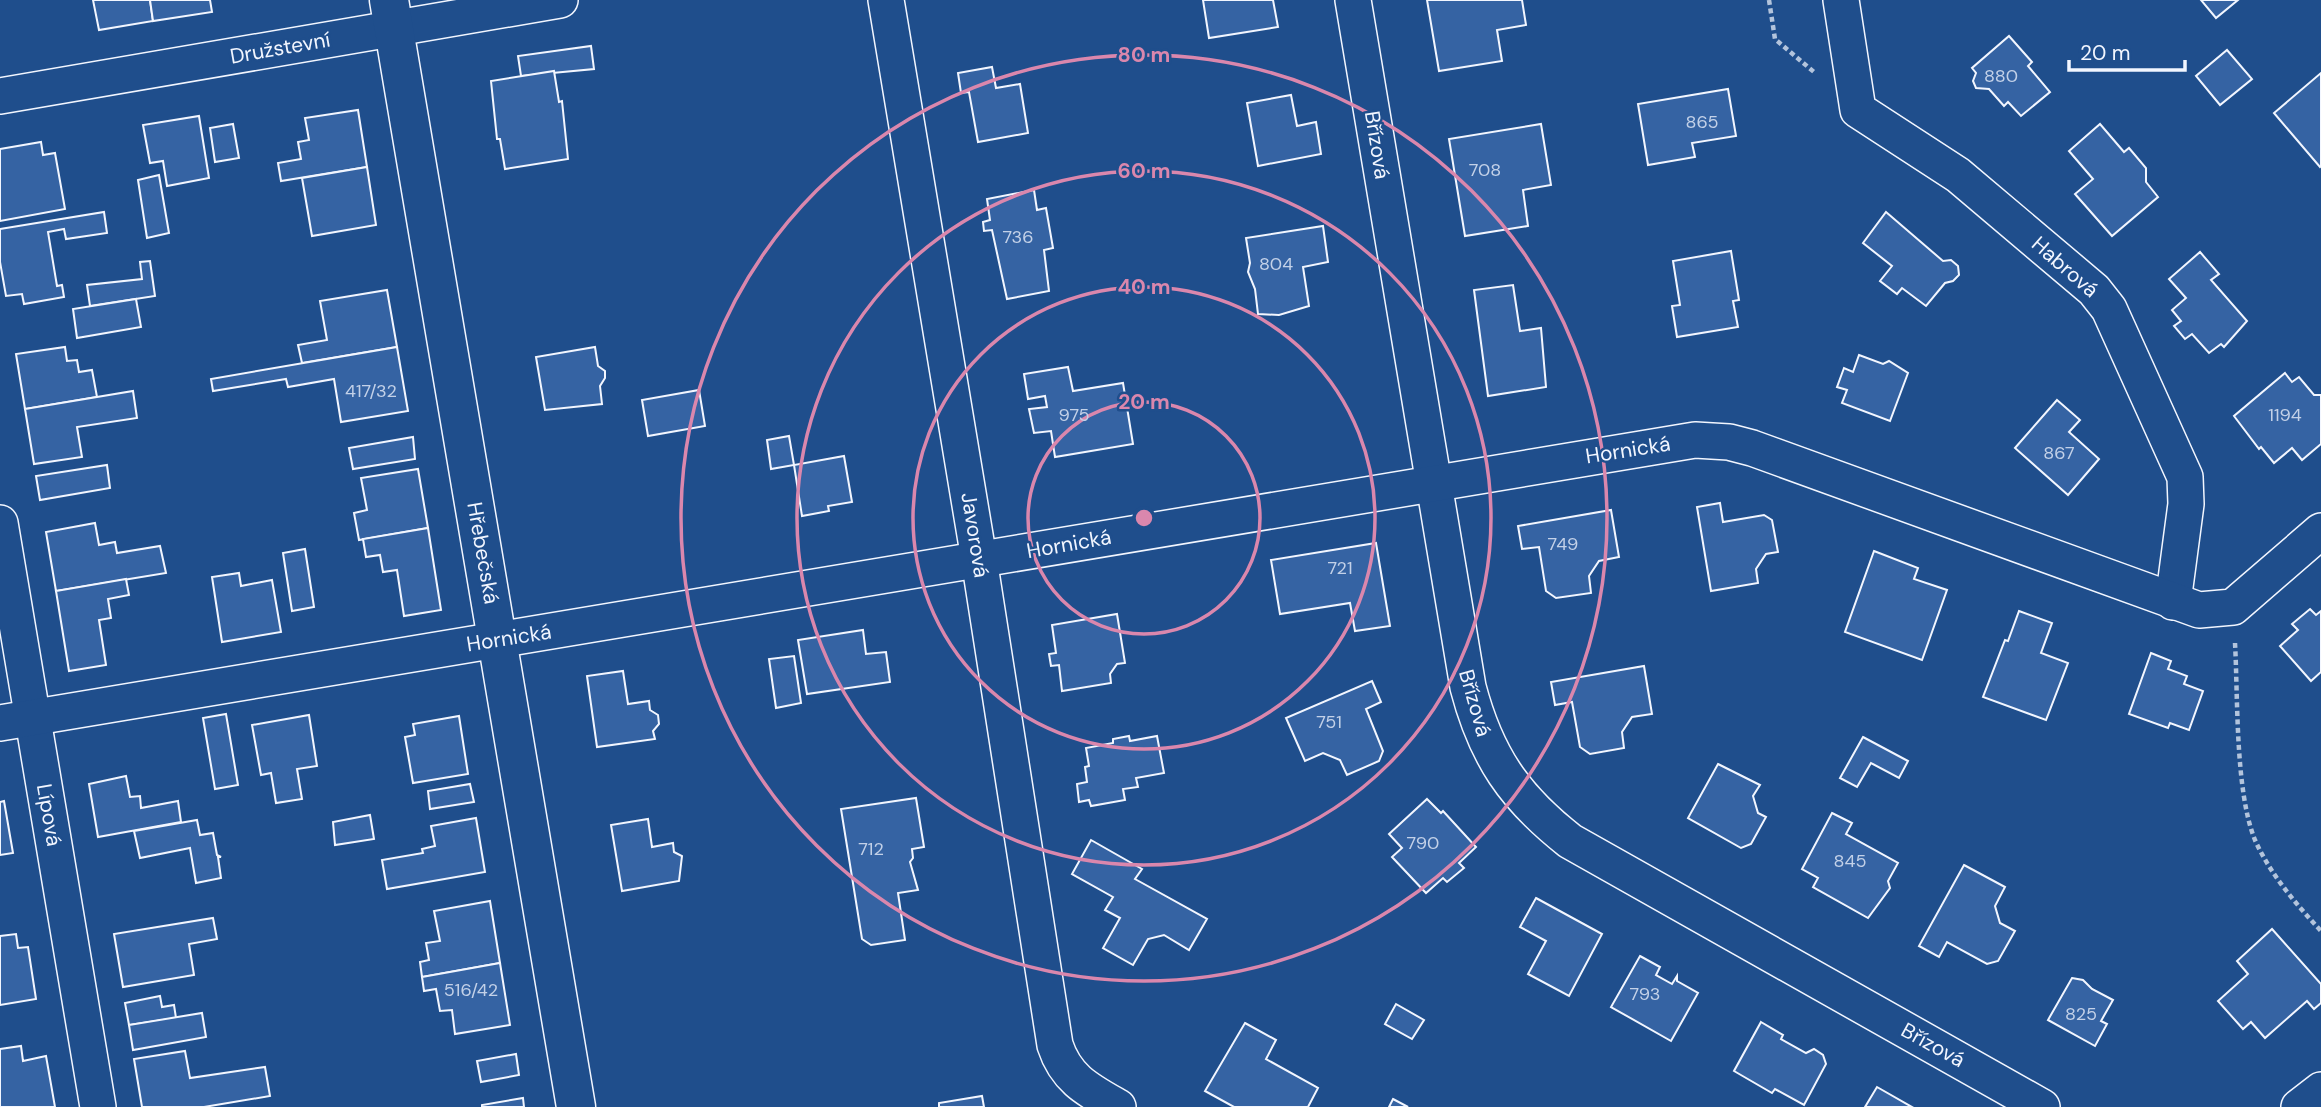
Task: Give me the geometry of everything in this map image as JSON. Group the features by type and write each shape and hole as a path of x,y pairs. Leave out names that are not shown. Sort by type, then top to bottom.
{"street":[{"name":"Družstevní","path":"0,96 391,14 560,0"},
{"name":"Javorová","path":"886,0 979,559 1055,1045 1064,1069 1080,1085 1118,1107"},
{"name":"Břízová","path":"1353,0 1468,687 1478,726 1494,760 1515,790 1541,818 1570,841 2042,1107"},
{"path":"1841,0 1858,110"},
{"name":"Hřebečská","path":"391,14 576,1107"},
{"name":"Habrová","path":"1858,110 1958,176 2094,290 2109,309 2185,477 2186,504 2173,602"},
{"name":"Hornická","path":"16,720 1672,442 1729,442 2173,602 2199,610 2216,611 2233,607"},
{"name":"Lípová","path":"0,523 16,720 98,1107"},
{"path":"2233,607 2321,531"},
{"path":"2299,1107 2321,1090"}],"path":[{"path":"1769,0 1776,39 1858,110"},
{"path":"2233,607 2242,781 2255,839 2291,898 2321,931"}],"building":[{"path":"93,0 150,0 153,21 99,30"},
{"path":"150,0 210,0 212,12 153,21"},
{"path":"1203,0 1273,0 1278,27 1209,38"},
{"path":"1427,0 1522,0 1526,25 1497,30 1502,61 1439,71"},
{"path":"2201,0 2238,0 2216,18"},
{"path":"2009,36 2032,62 2028,66 2050,92 2021,116 2008,102 2004,106 1989,89 1976,88 1973,81 1976,73 1972,68"},
{"path":"591,46 594,69 521,76 518,56"},
{"path":"2227,50 2252,79 2220,105 2196,76"},
{"path":"992,67 996,88 1020,84 1028,133 978,142 969,92 961,93 958,73"},
{"path":"554,71 559,102 562,101 568,159 505,169 500,139 497,139 491,81"},
{"path":"2321,73 2321,166 2320,167 2274,113"},
{"path":"1728,89 1736,136 1692,143 1695,157 1648,165 1638,104"},
{"path":"1291,95 1297,126 1316,122 1321,154 1258,166 1247,103"},
{"path":"358,110 367,167 281,181 278,163 301,159 298,142 309,140 305,118"},
{"path":"199,116 209,178 167,186 163,161 150,163 143,125"},
{"path":"233,124 239,158 215,162 210,128"},
{"path":"1541,124 1551,185 1523,190 1528,226 1465,236 1449,139"},
{"path":"2100,124 2124,152 2129,148 2146,168 2146,182 2158,197 2112,236 2075,194 2093,179 2069,151"},
{"path":"41,142 43,155 55,153 65,209 0,221 0,149"},
{"path":"367,167 376,225 312,236 302,178"},
{"path":"159,175 169,233 147,238 138,180"},
{"path":"1034,190 1037,210 1046,208 1053,248 1044,250 1049,291 1007,299 992,230 984,231 983,222 990,220 987,199"},
{"path":"104,212 107,233 66,239 64,229 48,232 57,286 62,285 64,297 24,304 22,294 6,296 0,262 0,229"},
{"path":"1886,212 1943,261 1951,260 1958,266 1959,275 1953,281 1945,283 1926,306 1902,288 1897,294 1880,281 1892,266 1863,243"},
{"path":"1323,226 1328,262 1303,267 1309,306 1279,315 1258,314 1255,289 1248,272 1250,263 1246,238"},
{"path":"1731,251 1739,300 1733,301 1738,327 1677,337 1672,306 1680,305 1673,261"},
{"path":"2200,252 2219,274 2211,280 2247,321 2224,347 2221,344 2209,353 2192,334 2185,339 2174,326 2181,321 2172,310 2186,298 2169,279"},
{"path":"150,261 155,296 90,306 87,285 142,279 140,262"},
{"path":"1513,285 1520,331 1541,328 1546,387 1488,396 1474,290"},
{"path":"387,290 397,347 302,363 298,345 327,340 320,301"},
{"path":"136,299 141,327 77,338 73,309"},
{"path":"65,347 67,361 77,360 79,372 92,370 97,397 25,409 16,354"},
{"path":"397,347 408,411 341,422 334,379 288,387 286,379 213,391 211,379"},
{"path":"595,347 598,366 605,371 605,378 600,386 602,404 545,410 536,357"},
{"path":"1859,355 1883,364 1889,361 1908,373 1890,421 1842,403 1847,390 1837,387 1844,368 1853,372"},
{"path":"1068,367 1073,391 1123,383 1133,444 1055,457 1051,431 1034,433 1029,409 1047,407 1045,396 1028,399 1024,374"},
{"path":"2285,373 2292,382 2299,377 2314,395 2321,395 2321,444 2302,460 2292,448 2274,463 2261,447 2259,449 2234,416"},
{"path":"699,390 705,426 648,436 642,400"},
{"path":"133,391 137,418 77,427 82,457 34,464 25,409"},
{"path":"2057,400 2080,420 2069,432 2099,459 2068,495 2015,448"},
{"path":"789,436 794,465 771,469 767,440"},
{"path":"413,437 415,459 353,469 349,448"},
{"path":"844,456 852,502 828,506 829,511 802,516 794,465"},
{"path":"107,465 110,488 40,500 36,476"},
{"path":"418,469 428,528 359,540 354,513 367,510 361,478"},
{"path":"1720,503 1723,522 1764,515 1772,520 1778,552 1766,554 1756,569 1758,583 1711,591 1697,507"},
{"path":"1611,510 1619,557 1599,561 1589,576 1591,593 1556,598 1546,591 1539,547 1522,549 1518,526"},
{"path":"95,523 99,545 115,542 117,553 160,546 166,573 56,591 46,532"},
{"path":"428,528 441,610 404,616 397,570 383,572 380,555 366,557 363,539"},
{"path":"1376,543 1390,626 1355,631 1350,603 1280,614 1271,560"},
{"path":"305,549 314,607 292,611 283,553"},
{"path":"1874,551 1918,568 1914,579 1947,590 1922,660 1845,632"},
{"path":"239,573 241,586 272,580 281,632 222,642 212,577"},
{"path":"126,579 129,595 108,599 111,618 99,620 106,665 69,671 56,591"},
{"path":"2310,609 2316,615 2321,611 2321,672 2311,681 2280,646 2298,630 2292,624"},
{"path":"2019,611 2052,623 2041,653 2068,663 2046,720 1983,697"},
{"path":"1117,614 1125,663 1117,664 1110,674 1111,683 1062,691 1059,665 1051,666 1049,654 1056,653 1052,625"},
{"path":"863,630 866,654 886,652 890,682 807,694 798,640"},
{"path":"2151,653 2171,661 2168,669 2187,676 2184,684 2203,691 2189,730 2170,723 2168,728 2129,714"},
{"path":"794,656 801,703 776,708 769,659"},
{"path":"1644,666 1652,714 1632,717 1622,732 1624,748 1590,754 1580,747 1572,702 1555,705 1551,682"},
{"path":"623,671 628,704 649,701 650,710 658,715 659,724 653,731 655,739 597,747 587,676"},
{"path":"1372,681 1381,702 1366,709 1383,751 1379,761 1347,775 1340,760 1323,753 1305,761 1286,718"},
{"path":"226,714 238,785 215,789 203,718"},
{"path":"309,715 317,766 297,769 302,799 276,803 271,773 261,775 252,725"},
{"path":"459,716 468,774 413,783 405,737 415,735 413,724"},
{"path":"1129,736 1130,741 1157,736 1164,773 1136,778 1138,787 1123,789 1125,800 1091,806 1089,800 1079,802 1077,784 1087,782 1085,767 1089,766 1086,748 1113,743 1113,739"},
{"path":"1863,737 1908,761 1899,778 1871,763 1857,787 1840,778"},
{"path":"1718,764 1760,785 1753,796 1758,813 1766,817 1751,844 1741,848 1688,818"},
{"path":"126,776 130,797 140,796 141,808 178,801 181,822 98,837 89,784"},
{"path":"470,784 474,802 430,809 428,791"},
{"path":"916,798 924,847 912,849 913,858 910,862 918,890 898,893 905,940 871,945 862,939 841,809"},
{"path":"1427,799 1441,813 1443,811 1476,847 1459,863 1464,868 1447,882 1443,878 1426,893 1392,857 1402,848 1389,834"},
{"path":"4,801 13,853 0,855 0,802"},
{"path":"1832,813 1852,823 1846,834 1898,863 1888,881 1890,888 1868,918 1813,887 1818,878 1802,869"},
{"path":"370,815 374,839 335,845 333,822"},
{"path":"476,818 485,872 387,889 382,860 423,853 422,849 435,846 431,826"},
{"path":"648,819 652,847 673,843 674,852 682,856 679,881 622,891 611,825"},
{"path":"197,820 200,835 213,833 217,855 221,857 218,857 221,878 196,883 190,848 140,858 134,831"},
{"path":"1091,840 1142,869 1135,879 1207,919 1189,950 1164,935 1148,939 1133,965 1103,948 1120,918 1105,910 1113,897 1072,874"},
{"path":"1964,865 2005,887 1995,906 2000,923 2015,931 1998,961 1987,964 1947,942 1939,957 1919,946"},
{"path":"1536,898 1602,934 1569,996 1528,974 1546,941 1520,927"},
{"path":"490,901 500,963 422,977 420,962 429,960 426,943 440,941 434,911"},
{"path":"213,918 217,939 189,944 194,975 123,987 114,934"},
{"path":"2272,929 2321,984 2321,1003 2314,1009 2307,1001 2265,1038 2251,1022 2243,1029 2218,1001 2248,974 2237,961"},
{"path":"16,934 18,948 28,947 36,999 0,1005 0,936"},
{"path":"1640,956 1660,967 1656,975 1672,984 1677,976 1677,981 1698,993 1671,1041 1611,1007"},
{"path":"500,963 510,1025 455,1034 452,1010 440,1011 436,989 424,991 422,977"},
{"path":"2072,978 2083,980 2092,989 2113,1000 2101,1021 2107,1024 2095,1046 2048,1020"},
{"path":"160,996 162,1007 174,1005 176,1018 129,1025 125,1003"},
{"path":"1396,1004 1424,1020 1412,1039 1385,1024"},
{"path":"202,1013 206,1037 133,1050 129,1025"},
{"path":"1761,1022 1783,1035 1781,1039 1806,1053 1814,1049 1823,1055 1826,1064 1804,1105 1775,1089 1772,1093 1734,1071"},
{"path":"1245,1023 1276,1040 1266,1059 1318,1088 1308,1107 1234,1107 1205,1091"},
{"path":"21,1046 23,1061 46,1056 55,1107 0,1107 0,1049"},
{"path":"185,1051 190,1078 265,1067 270,1096 204,1107 142,1107 134,1059"},
{"path":"516,1054 519,1075 481,1082 477,1061"},
{"path":"1877,1087 1912,1107 1865,1107"},
{"path":"982,1096 984,1107 939,1107 939,1103"},
{"path":"523,1098 524,1107 482,1107 482,1105"},
{"path":"1393,1099 1408,1107 1389,1107"}]}
